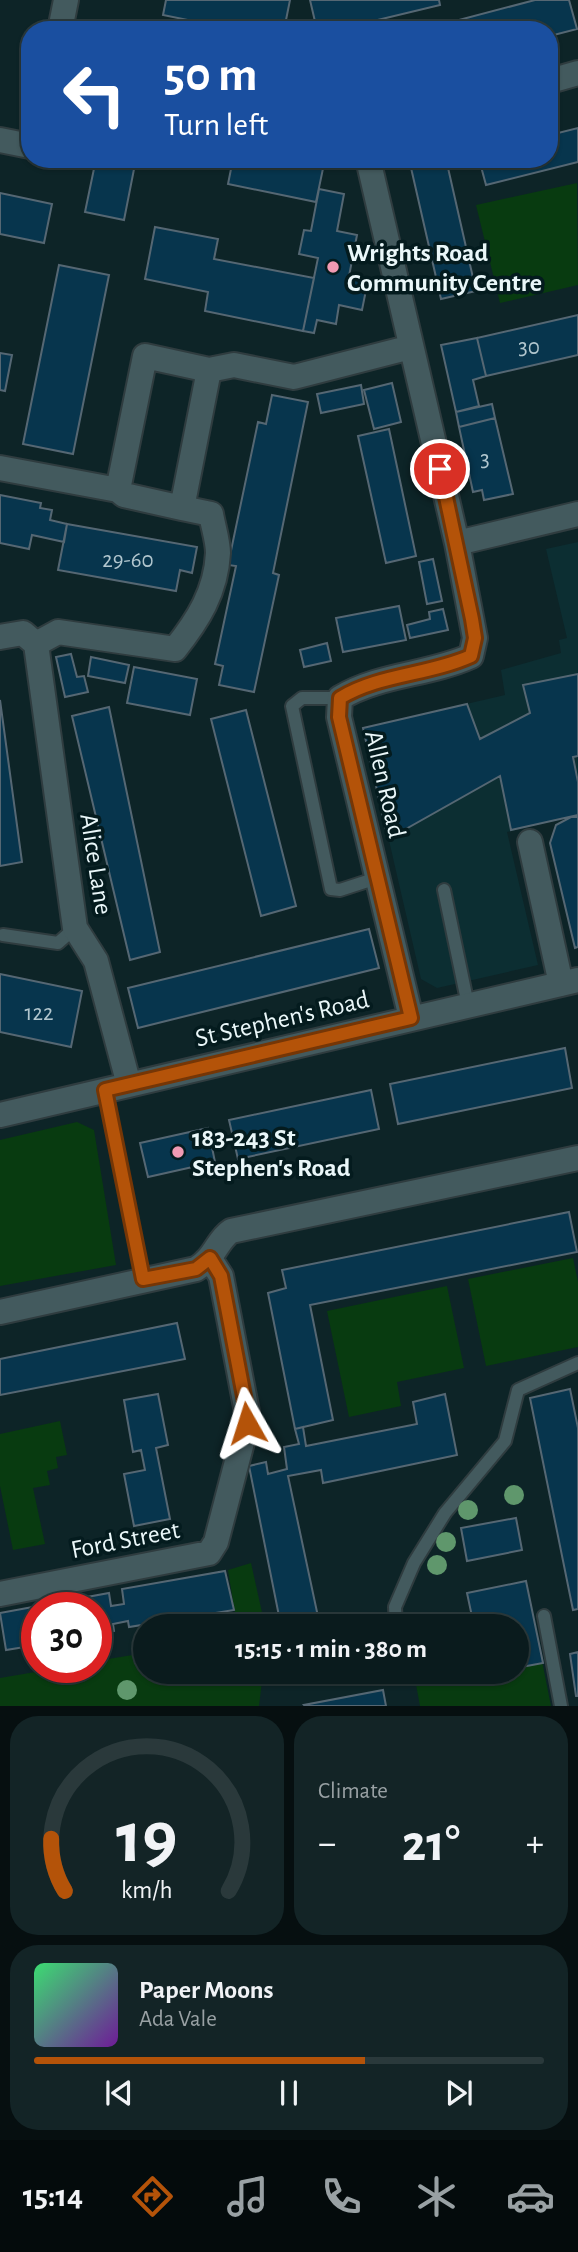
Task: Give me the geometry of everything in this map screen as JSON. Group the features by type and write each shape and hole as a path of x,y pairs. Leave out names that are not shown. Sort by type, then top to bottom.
{"street":[{"path":"62,21 65,0"},
{"path":"558,79 578,73"},
{"path":"0,140 21,144"},
{"path":"340,698 357,687 450,665 471,656 475,638 457,543 370,168"},
{"path":"118,490 145,356 209,370 234,365 294,377 411,347"},
{"path":"182,508 209,370"},
{"path":"0,468 118,490 124,495 211,514 218,552 211,592 198,620 175,649 58,632 36,644 23,634 0,637"},
{"path":"457,543 578,514"},
{"name":"Alice Lane","path":"36,644 75,928 96,961 117,1087"},
{"name":"Allen Road","path":"340,698 339,717 411,1018"},
{"path":"530,842 570,982"},
{"name":"St Stephen's Road","path":"0,1115 570,982"},
{"path":"0,1312 196,1269 210,1258 226,1234 231,1231 578,1158"},
{"name":"Ford Street","path":"0,1594 209,1553 216,1542 247,1423 247,1412 221,1276 210,1258"}],"lane":[{"path":"340,698 302,698 292,706 331,889 340,890 377,877"},
{"path":"444,890 468,1005"},
{"path":"3,935 58,943 75,928"},
{"path":"117,1087 143,1279"},
{"path":"395,1614 395,1607 414,1563 445,1513 505,1441 518,1390 578,1363"},
{"path":"544,1616 561,1706"}],"shaded area":[{"path":"578,542 578,815 507,832 538,965 437,988 421,979 363,728 505,695 501,670 561,653 559,640 567,638 546,549"}],"green space":[{"path":"577,183 578,285 500,303 476,205"},
{"path":"77,1122 94,1130 116,1265 0,1286 0,1140"},
{"path":"573,1258 578,1282 578,1347 486,1366 468,1279"},
{"path":"447,1286 464,1368 397,1382 401,1406 349,1417 327,1311"},
{"path":"60,1421 67,1455 56,1457 58,1468 47,1471 50,1485 33,1488 45,1544 13,1550 0,1486 0,1434"},
{"path":"251,1563 262,1614 235,1614 228,1570"},
{"path":"526,1581 551,1706 420,1706 416,1684 529,1684 529,1614 471,1614 467,1593"},
{"path":"133,1655 133,1684 262,1684 259,1706 0,1706 0,1678 21,1674 21,1683 112,1683 112,1658"}],"building":[{"path":"166,0 290,0 286,21 193,21 163,15"},
{"path":"310,0 439,0 440,5 373,21 315,21"},
{"path":"535,0 569,0 577,29 558,34 558,21 455,21"},
{"path":"578,128 578,162 558,167 558,133"},
{"path":"94,168 134,168 124,220 85,212"},
{"path":"231,168 323,168 316,202 228,184"},
{"path":"411,168 448,168 476,291 441,299"},
{"path":"481,168 554,168 486,185"},
{"name":"Wrights Road Community Centre","path":"319,189 344,194 337,231 357,235 349,276 368,280 362,310 339,305 336,324 317,320 314,333 303,331 318,258 299,254 304,230 311,231"},
{"path":"0,193 52,204 44,243 0,234"},
{"path":"155,227 218,239 214,259 314,278 303,331 205,311 208,292 145,279"},
{"path":"59,265 109,275 73,454 23,444"},
{"path":"578,315 578,355 486,376 477,338"},
{"path":"477,338 486,376 473,380 479,406 456,412 441,345"},
{"path":"0,353 12,355 5,391 0,390"},
{"path":"392,383 401,422 374,429 364,390"},
{"path":"361,385 364,404 321,413 317,394"},
{"path":"272,395 308,402 273,573 279,575 254,692 219,685 223,666 215,664 236,566 228,565 258,422 266,424"},
{"path":"492,404 495,418 459,427 456,412"},
{"path":"495,418 513,494 484,500 482,490 473,492 459,427"},
{"path":"389,429 416,556 386,563 358,436"},
{"path":"0,495 41,503 40,508 52,510 50,520 67,524 64,542 32,535 29,549 0,543"},
{"path":"67,524 197,547 192,573 180,570 176,591 58,570"},
{"path":"433,559 442,601 427,604 419,562"},
{"path":"399,606 406,640 343,652 336,618"},
{"path":"443,609 448,630 410,638 407,625 430,619 429,612"},
{"path":"327,643 331,661 304,667 300,650"},
{"path":"71,654 77,677 84,676 88,692 65,697 56,657"},
{"path":"91,657 129,665 125,683 88,676"},
{"path":"134,667 197,679 190,715 127,703"},
{"path":"578,674 578,756 573,757 578,782 578,815 511,830 500,776 388,839 363,728 467,704 480,739 530,713 523,685"},
{"path":"0,700 22,862 0,866"},
{"path":"109,707 160,952 130,960 72,716"},
{"path":"246,710 296,906 261,916 211,719"},
{"path":"571,817 578,817 578,947 575,948 550,843 556,825"},
{"path":"369,929 379,968 138,1028 128,988"},
{"path":"0,974 82,991 71,1047 0,1032"},
{"path":"565,1048 572,1088 398,1124 390,1084"},
{"path":"371,1090 379,1129 238,1159 229,1120"},
{"name":"183-243 St Stephen's Road","path":"208,1128 215,1162 148,1177 140,1143"},
{"path":"569,1212 577,1252 310,1305 333,1420 295,1429 268,1293 286,1288 282,1270"},
{"path":"177,1323 185,1359 0,1395 0,1359"},
{"path":"570,1389 578,1428 578,1609 573,1610 530,1398"},
{"path":"158,1394 168,1445 156,1448 170,1519 134,1526 124,1474 145,1470 141,1450 133,1452 124,1400"},
{"path":"445,1394 457,1455 323,1483 321,1470 288,1476 317,1614 279,1614 249,1466 266,1462 268,1474 287,1469 284,1447 299,1444 295,1429 303,1427 306,1446 417,1424 413,1402"},
{"path":"516,1518 522,1550 467,1561 461,1528"},
{"path":"225,1571 234,1610 209,1614 133,1614 133,1626 129,1627 128,1621 113,1624 112,1631 112,1606 124,1604 122,1589"},
{"path":"526,1581 543,1663 529,1666 529,1614 471,1614 467,1593"},
{"path":"21,1609 21,1648 6,1650 0,1613"},
{"path":"578,1652 578,1696 576,1696 570,1654"},
{"path":"383,1690 386,1706 304,1705"}],"place":[{"name":"Wrights Road Community Centre","path":"333,267"},
{"name":"183-243 St Stephen's Road","path":"178,1152"}],"route":[{"path":"247,1423 221,1276 210,1258 196,1269 143,1279 105,1090 411,1018 339,717 340,698 357,687 450,665 471,656 475,638 472,619 440,469"}]}
